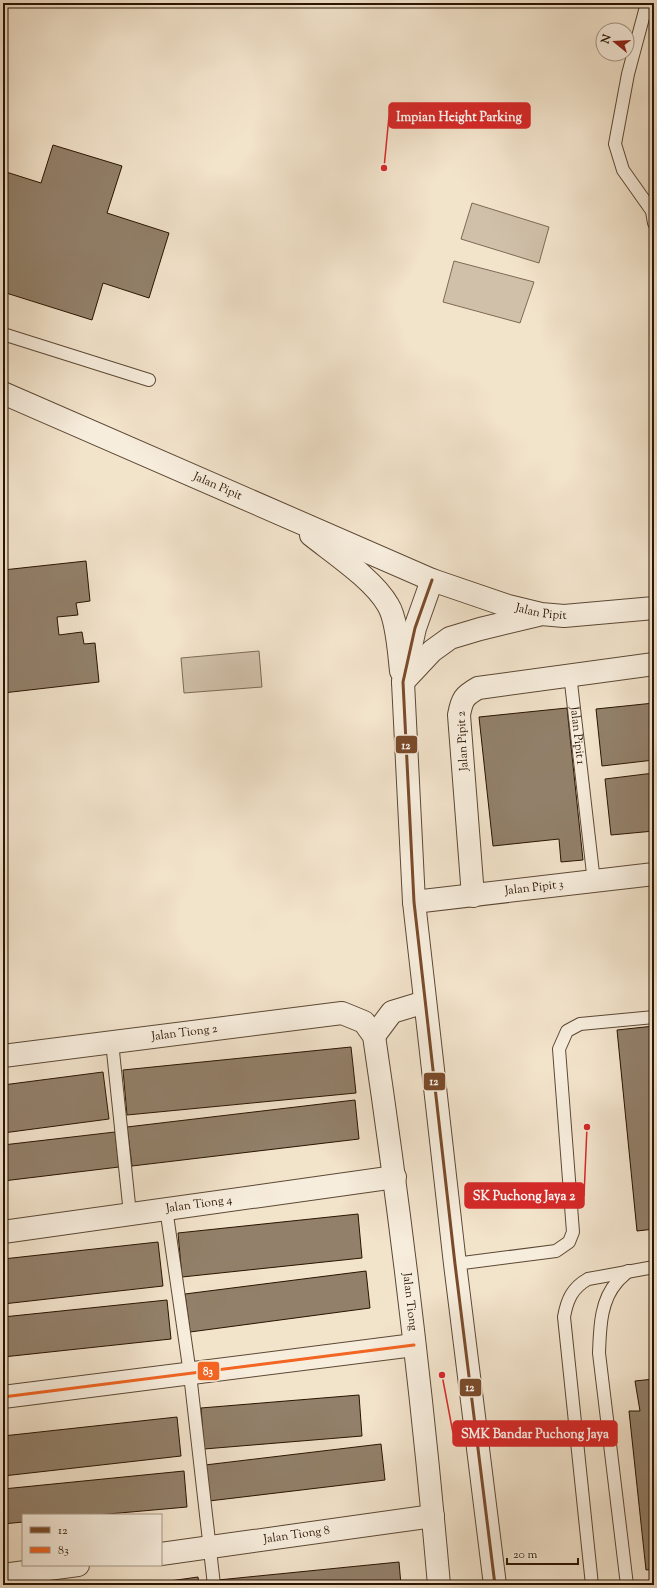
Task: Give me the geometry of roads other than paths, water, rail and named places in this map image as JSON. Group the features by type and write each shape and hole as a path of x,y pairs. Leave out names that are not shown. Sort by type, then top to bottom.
{"street":[{"name":"Jalan Pipit","path":"3,393 432,580 508,606 541,614 564,616 654,608"},
{"path":"289,518 374,586 389,606 393,619 403,682 414,902 455,1264 495,1585"},
{"path":"403,682 415,628 432,580"},
{"path":"403,682 432,651 450,638 541,614"},
{"path":"570,674 654,664"},
{"name":"Jalan Pipit 2","path":"474,896 459,715 461,703 466,695 478,688 570,674"},
{"name":"Jalan Pipit 3","path":"414,902 654,874"},
{"path":"369,1029 392,1012 425,1002"},
{"name":"Jalan Tiong 2","path":"3,1056 342,1012 369,1029"},
{"name":"Jalan Tiong","path":"369,1029 395,1177 433,1516 439,1585"},
{"name":"Jalan Tiong 4","path":"3,1232 395,1177"},
{"path":"3,1397 414,1345"},
{"name":"Jalan Tiong 8","path":"162,1554 433,1516"},
{"path":"3,1575 70,1566"}],"lane":[{"path":"647,3 628,74 616,144 623,170 652,211 654,223"},
{"path":"3,334 149,380"},
{"name":"Jalan Pipit 1","path":"570,674 594,882"},
{"path":"455,1264 556,1250 569,1242 573,1232 559,1049 567,1031 580,1024 654,1017"},
{"path":"112,1042 130,1214"},
{"path":"166,1208 190,1374 214,1585"},
{"path":"592,1585 564,1317 567,1303 579,1284 588,1279 629,1270 654,1267"},
{"path":"627,1585 599,1352 603,1312 608,1296 617,1282 629,1270"}],"place":[{"name":"Impian Height Parking","path":"384,168"},
{"name":"SK Puchong Jaya 2","path":"587,1127"},
{"name":"SMK Bandar Puchong Jaya","path":"442,1375"}]}
